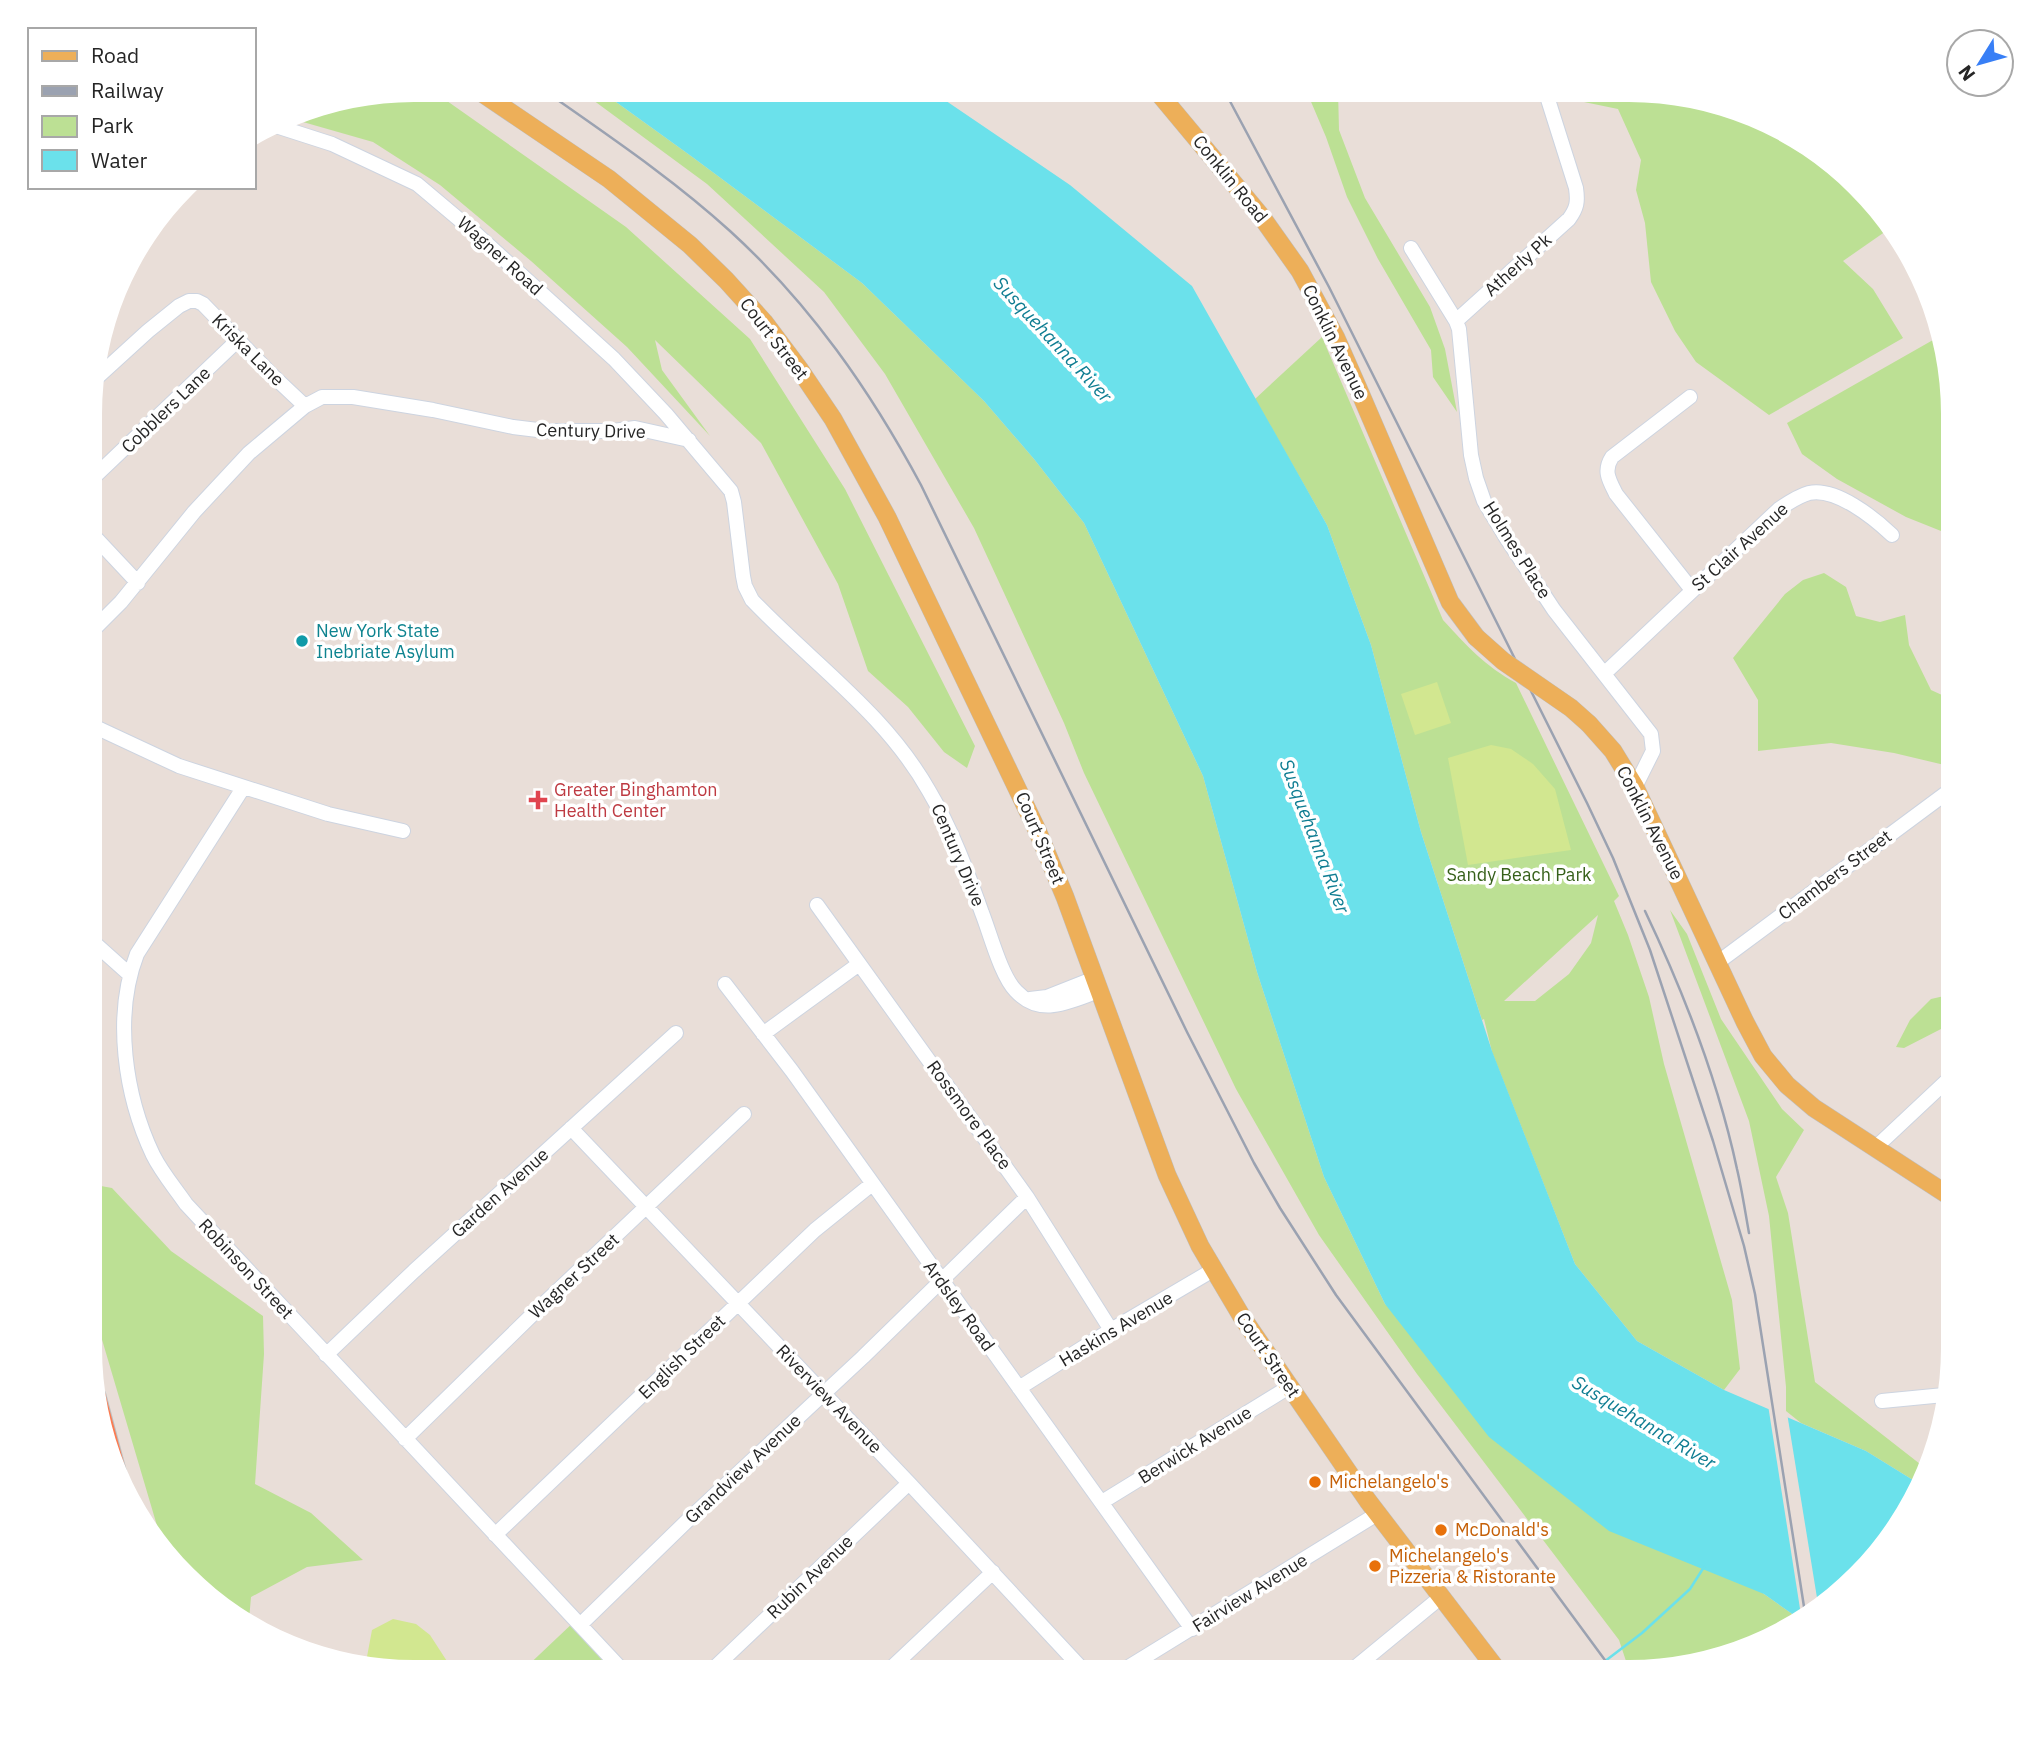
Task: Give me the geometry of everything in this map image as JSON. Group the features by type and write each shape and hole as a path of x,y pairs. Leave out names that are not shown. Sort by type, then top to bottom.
{"main road":[{"name":"Court Street","path":"495,102 609,179 675,231 709,262 744,299 800,370 833,419 864,474 965,676 1037,830 1167,1175 1213,1270 1289,1387 1377,1514 1490,1660"},
{"name":"Conklin Road","path":"1166,102 1261,216 1300,271"},
{"name":"Conklin Avenue","path":"1300,271 1345,359 1450,602 1476,637 1503,662 1570,708 1589,724 1613,751 1635,787 1763,1056 1776,1074 1814,1108 1941,1191"}],"street":[{"name":"Atherly Pk","path":"1456,321 1569,219 1578,203 1576,188 1549,102"},
{"name":"Wagner Road","path":"287,128 332,144 417,184 614,359 688,440"},
{"name":"Holmes Place","path":"1411,248 1459,329 1471,455 1484,500 1504,536 1555,610 1651,734 1653,751 1635,787"},
{"name":"Kriska Lane","path":"104,371 178,306 197,301 305,406"},
{"name":"Cobblers Lane","path":"102,470 238,340"},
{"name":"Century Drive","path":"102,621 138,583 194,512 249,453 305,406 322,397 353,397 545,431 613,431 635,428 688,440 732,493 743,576 748,593 758,606 873,716 908,758 928,788 956,842 1010,982 1017,993 1039,1005 1050,1006 1097,985"},
{"path":"1690,397 1612,457 1606,470 1616,494 1692,590"},
{"name":"St Clair Avenue","path":"1605,673 1779,509 1791,501 1808,493 1818,492 1839,497 1892,535"},
{"path":"102,545 138,583"},
{"path":"102,730 179,766 243,788 328,814 403,831"},
{"name":"Robinson Street","path":"243,788 137,954 129,974 125,1013 132,1099 154,1156 186,1204 613,1660"},
{"name":"Chambers Street","path":"1717,963 1941,797"},
{"name":"Rossmore Place","path":"817,905 1027,1197 1111,1330"},
{"path":"102,950 129,974"},
{"path":"764,1034 859,964"},
{"name":"Ardsley Road","path":"725,984 764,1034 1192,1629"},
{"name":"Garden Avenue","path":"326,1355 414,1271 676,1034"},
{"path":"1875,1148 1941,1086"},
{"name":"Wagner Street","path":"405,1438 744,1114"},
{"name":"Riverview Avenue","path":"571,1128 1074,1660"},
{"name":"English Street","path":"495,1535 815,1230 872,1184"},
{"name":"Grandview Avenue","path":"580,1625 1027,1197"},
{"name":"Haskins Avenue","path":"1019,1388 1213,1270"},
{"name":"Berwick Avenue","path":"1102,1502 1289,1387"},
{"path":"1882,1401 1938,1396"},
{"name":"Rubin Avenue","path":"723,1660 909,1483"},
{"name":"Fairview Avenue","path":"1140,1660 1377,1514"},
{"path":"900,1660 993,1572"},
{"path":"1364,1660 1441,1597"}],"green space":[{"path":"448,102 626,227 750,339 845,489 975,746 967,768 944,752 908,707 868,671 838,584 761,443 655,340 662,370 710,436 627,347 531,261 440,185 373,142 303,122 332,112 372,104"},
{"path":"596,102 616,102 862,283 984,401 1084,523 1203,776 1257,972 1324,1177 1385,1304 1792,1614 1749,1636 1711,1649 1671,1657 1626,1660 1619,1640 1417,1374 1319,1235 1236,1089 1084,773 1064,723 974,528 885,374 824,292 707,184"},
{"path":"1311,102 1338,102 1339,130 1365,198 1430,307 1445,349 1457,412 1433,377 1431,350 1378,259 1347,197"},
{"path":"1584,102 1650,102 1711,112 1768,134 1820,166 1850,193 1884,233 1843,261 1873,289 1903,338 1769,415 1696,362 1675,331 1651,282 1645,223 1636,190 1641,160 1618,109"},
{"name":"Sandy Beach Park","path":"1322,337 1443,620 1468,647 1516,683 1619,896 1614,901 1649,997 1664,1064 1732,1300 1740,1369 1724,1390 1637,1341 1575,1264 1492,1052 1484,1019 1482,1020 1421,832 1371,645 1327,525 1255,399","holes":["1598,915 1591,943 1569,974 1535,1001 1504,1001"]},
{"path":"1933,340 1941,393 1941,531 1906,517 1837,479 1802,454 1787,423"},
{"path":"1824,573 1846,587 1856,616 1880,622 1905,615 1909,645 1931,690 1941,695 1941,764 1831,743 1758,751 1758,700 1733,658 1785,594 1803,580"},
{"path":"1437,682 1451,723 1415,735 1401,694"},
{"path":"1491,745 1511,749 1533,764 1555,789 1571,850 1468,865 1448,758"},
{"path":"1670,910 1687,934 1721,1019 1782,1109 1804,1130 1776,1177 1788,1213 1815,1382 1919,1463 1912,1479 1866,1451 1801,1423 1786,1411 1769,1216 1749,1121"},
{"path":"1941,997 1941,1029 1904,1048 1896,1047 1910,1020 1931,999"},
{"path":"102,1186 112,1188 171,1251 263,1316 264,1354 255,1484 311,1513 363,1560 307,1567 251,1597 250,1613 223,1595 193,1568 157,1525 102,1340"},
{"path":"393,1619 416,1624 430,1635 446,1660 367,1656 372,1630"},
{"path":"576,1620 613,1660 534,1660"}],"water":[{"name":"Susquehanna River","path":"616,102 948,102 1070,185 1192,286 1327,525 1371,645 1421,832 1492,1051 1575,1264 1637,1341 1724,1390 1866,1451 1912,1479 1900,1504 1877,1538 1850,1568 1820,1595 1792,1614 1764,1594 1609,1531 1489,1437 1385,1304 1324,1177 1257,972 1203,776 1084,523 984,401 862,283"}],"pier":[{"path":"1768,1405 1787,1413 1817,1597 1800,1609"}],"waterway":[{"path":"1606,1660 1642,1633 1690,1589 1704,1567"}],"railway":[{"path":"560,102 662,175 730,231 812,318 859,382 921,485 1187,1032 1280,1208 1336,1295 1605,1660"},
{"path":"1230,102 1329,287 1587,803 1613,858 1650,950 1713,1141 1744,1246 1755,1294 1804,1606"},
{"path":"1645,911 1673,973 1710,1070 1729,1136 1749,1233"}],"place":[{"name":"New York State Inebriate Asylum","path":"302,641"},
{"name":"Greater Binghamton Health Center","path":"538,800"},
{"name":"Michelangelo's","path":"1315,1482"},
{"name":"McDonald's","path":"1441,1530"},
{"name":"Michelangelo's Pizzeria & Ristorante","path":"1375,1566"}]}
